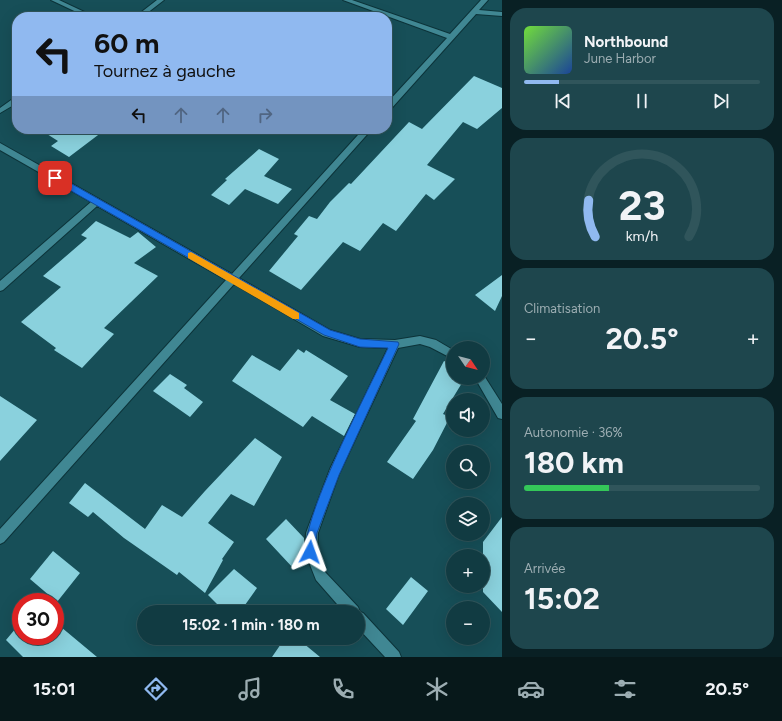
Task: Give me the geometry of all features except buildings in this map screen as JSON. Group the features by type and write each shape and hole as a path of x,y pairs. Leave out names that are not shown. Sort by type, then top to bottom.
{"street":[{"path":"54,0 81,12"},
{"path":"145,12 161,0"},
{"path":"346,0 380,12"},
{"path":"392,103 485,0"},
{"path":"474,12 502,14"},
{"path":"392,16 452,37"},
{"path":"0,112 12,104"},
{"path":"0,538 4,526 234,280 363,134"},
{"path":"0,146 327,333 360,343 395,344 420,340 432,343 446,351"},
{"path":"0,287 96,202"},
{"path":"347,605 320,576 310,552 312,533 334,473 395,344"},
{"path":"484,385 502,414"},
{"path":"365,626 394,657"}],"slow traffic":[{"path":"191,256 296,316"}],"route":[{"path":"55,178 327,333 360,343 395,344 334,473 312,533 310,552"}]}
